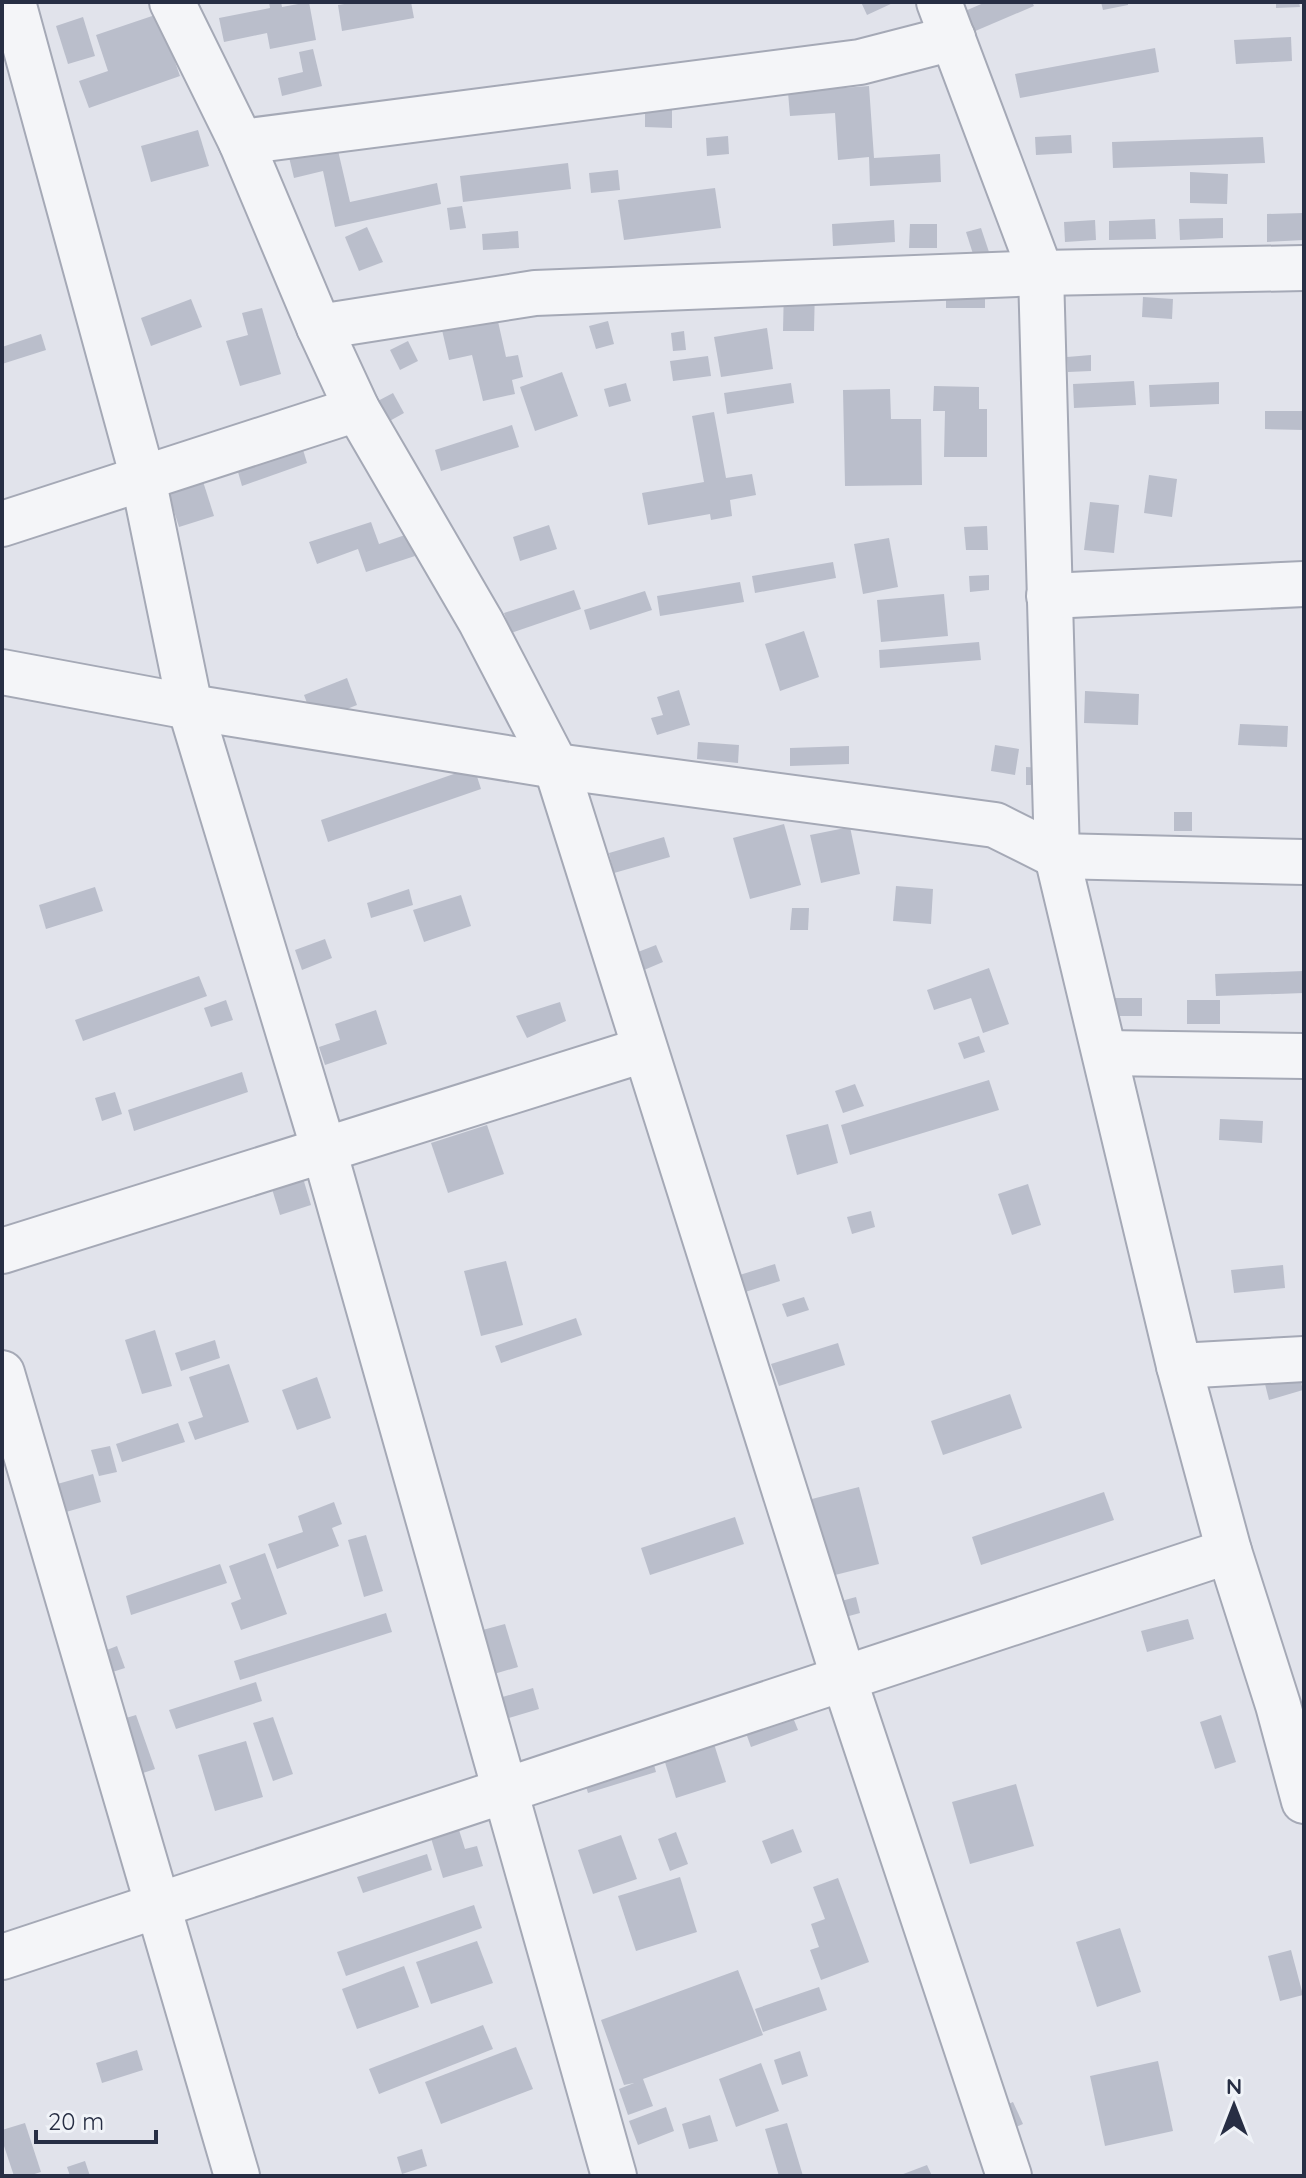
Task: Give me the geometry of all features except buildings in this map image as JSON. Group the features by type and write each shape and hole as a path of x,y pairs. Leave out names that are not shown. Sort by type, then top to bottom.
{"street":[{"path":"13,2 143,478 190,707 324,1150 614,2176"},
{"path":"172,2 241,142 357,409 481,622 556,766 643,1050 844,1679 1009,2176"},
{"path":"241,142 860,62 946,20 1041,273 1057,856 1179,1366 1229,1551 1291,1703 1304,1801"},
{"path":"319,327 535,293 1041,273 1304,268"},
{"path":"2,524 357,409"},
{"path":"1049,596 1304,584"},
{"path":"2,672 190,707 556,766 995,825 1057,856 1304,862"},
{"path":"2,1251 643,1050"},
{"path":"1105,1053 1304,1056"},
{"path":"1179,1366 1304,1359"},
{"path":"2,1373 237,2176"},
{"path":"2,1957 1229,1551"}]}
